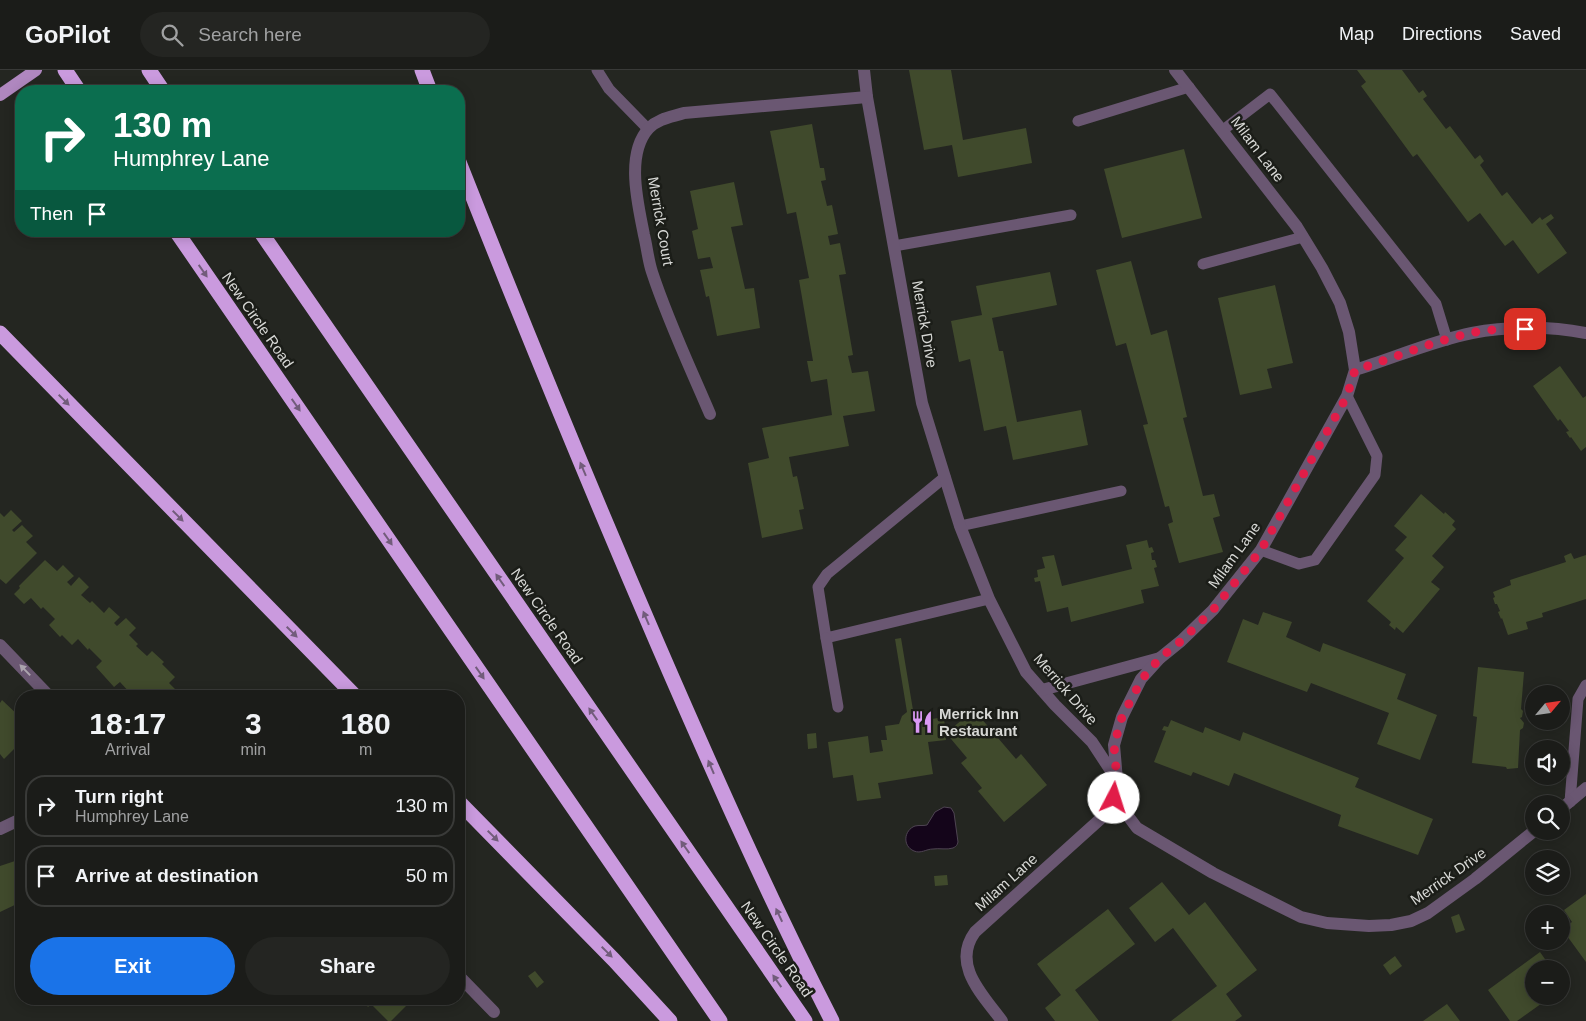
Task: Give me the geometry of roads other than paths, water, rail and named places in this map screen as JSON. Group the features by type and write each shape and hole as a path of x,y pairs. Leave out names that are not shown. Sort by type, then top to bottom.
{"highway":[{"path":"65,70 75,85"},
{"path":"422,70 428,85"},
{"path":"152,74 160,85"},
{"path":"465,177 543,374 707,758 790,938 832,1021"},
{"name":"New Circle Road","path":"180,237 720,1021"},
{"name":"New Circle Road","path":"264,237 805,1021"},
{"path":"0,333 349,690"},
{"path":"0,345 30,365"},
{"path":"465,808 614,960 670,1021"}],"main road":[{"path":"0,95 36,70"}],"street":[{"name":"Merrick Drive","path":"864,70 867,97 922,403 960,526 989,599 1026,672 1092,742 1117,780 1122,808 1137,828 1213,873 1301,917 1327,923 1369,926 1391,925 1411,921 1428,913 1475,880 1525,838"},
{"name":"Milam Lane","path":"1002,1021 970,977 966,964 968,941 975,932 1107,813 1114,798 1117,780 1114,745 1122,717 1142,679 1160,658 1213,610 1261,550 1347,396 1355,370 1349,332 1340,303 1322,268 1303,238 1223,130 1175,70"},
{"path":"648,129 658,120 684,113 867,97"},
{"name":"Merrick Court","path":"648,129 636,157 636,176 638,202 652,270 676,337 710,414"},
{"path":"1355,370 1472,333 1505,329 1565,329 1586,334"},
{"path":"0,645 43,690"},
{"path":"1042,690 1160,658"},
{"path":"1570,802 1586,788"},
{"path":"0,829 15,822"},
{"path":"465,982 494,1012"}],"lane":[{"path":"597,70 609,89 648,129"},
{"path":"1078,121 1189,87"},
{"path":"1223,130 1270,94 1436,304 1447,340"},
{"path":"894,246 1071,214"},
{"path":"1203,264 1303,238"},
{"path":"1261,550 1299,564 1315,560 1375,475 1376,456 1347,396"},
{"path":"838,707 818,587 827,574 945,477"},
{"path":"960,526 1121,491"},
{"path":"826,638 989,599"},
{"path":"1567,795 1578,699 1586,685"}],"place":[{"name":"Merrick Inn Restaurant","path":"922,722"}]}
